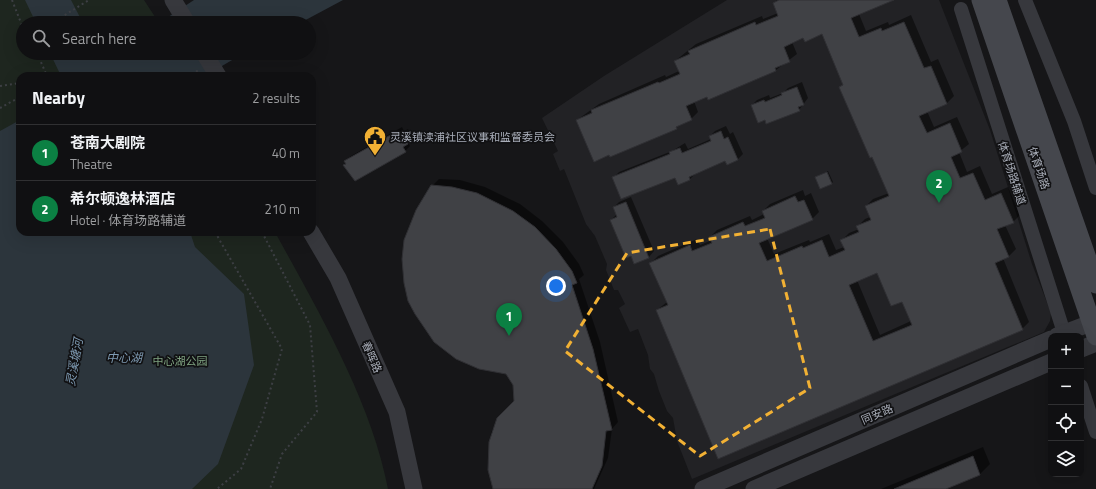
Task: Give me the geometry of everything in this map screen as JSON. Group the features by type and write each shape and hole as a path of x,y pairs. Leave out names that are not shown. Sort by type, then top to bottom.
{"main road":[{"name":"体育场路","path":"980,0 1095,326"},
{"name":"体育场路","path":"997,0 1096,284"}],"street":[{"path":"173,0 183,16"},
{"path":"1025,0 1074,121 1096,188"},
{"name":"体育场路辅道","path":"961,9 1058,333"},
{"name":"春晖路","path":"313,236 338,278 397,412 414,489"},
{"name":"同安路","path":"1070,333 1095,326"},
{"name":"同安路","path":"704,489 1048,341"},
{"path":"1084,348 1096,343"},
{"name":"同安路","path":"754,489 1048,363"},
{"path":"1084,395 1096,432"}],"path":[{"path":"12,0 18,16"},
{"path":"63,16 89,0"},
{"path":"40,60 45,72"},
{"path":"0,86 16,84"},
{"path":"0,108 16,99"},
{"path":"216,236 282,349 262,419 241,469 217,489"},
{"path":"264,236 310,325 317,412 282,454 270,489"}],"highlighted area":[{"path":"770,229 810,388 700,456 565,351 627,253"}],"shaded area":[{"path":"727,0 939,0 990,130 1032,264 1051,313 1050,321 1044,332 692,479 677,441 673,418 667,411 654,374 650,369 648,355 638,329 630,332 619,308 625,304 618,290 614,290 606,270 607,264 595,236 586,224 564,169 560,171 553,154 558,151 542,118 604,76"}],"green space":[{"name":"中心湖","path":"0,0 144,0 154,16 16,16 16,60 179,60 186,72 16,72 16,236 277,236 325,325 356,389 380,456 388,489 0,489"}],"water":[{"path":"25,0 71,0 79,16 33,16"},
{"path":"194,0 343,0 313,16 170,16"},
{"path":"53,60 232,60 212,72 59,72"},
{"name":"中心湖","path":"16,122 16,236 191,236 195,247 244,294 254,365 218,464 192,489 0,489 0,131"}],"building":[{"path":"779,0 894,0 851,18 859,37 881,28 882,31 904,22 924,68 931,66 947,104 919,116 927,133 950,123 962,152 951,157 960,178 973,173 985,200 1001,193 1014,223 997,229 1009,257 995,263 1023,330 718,459 656,310 668,305 649,263 690,245 692,251 712,243 709,237 743,222 745,226 765,218 762,211 795,196 798,202 804,200 813,220 759,243 767,261 802,246 803,248 822,240 829,257 845,250 840,240 859,232 856,226 871,220 865,206 889,196 872,157 870,158 839,87 843,85 822,34 805,42 803,38 784,47 790,62 775,68 776,71 708,100 707,97 686,106 692,120 676,127 677,129 610,157 609,155 594,162 576,120 592,113 591,110 680,74 674,61 690,54 688,51 755,22 756,25 778,16 773,3","holes":["877,273 891,306 902,302 912,325 873,341 849,285"]},
{"path":"797,87 804,105 798,107 800,111 766,124 765,120 758,123 751,105 764,100 765,102 782,95 781,93"},
{"path":"721,131 724,139 728,137 738,160 727,165 725,161 689,177 690,180 678,185 675,178 621,199 612,177 670,154 669,152 680,148 682,153 711,141 709,136"},
{"name":"灵溪镇渎浦社区议事和监督委员会","path":"396,132 398,135 402,133 408,144 403,147 406,152 355,181 343,165 346,164 344,161"},
{"path":"827,172 832,184 820,189 815,177"},
{"path":"431,185 452,187 477,193 513,211 535,227 556,249 572,271 577,283 572,285 593,349 612,430 606,431 602,466 592,489 493,489 488,470 489,442 497,418 514,401 513,385 506,374 479,369 456,359 434,342 408,301 404,283 402,259 404,240 416,210"},
{"path":"626,202 649,258 634,264 631,256 626,258 610,220 617,217 613,207"},
{"path":"973,456 980,475 946,489 894,489"}],"place":[{"name":"灵溪镇渎浦社区议事和监督委员会","path":"375,156"},
{"name":"希尔顿逸林酒店","path":"939,203"},
{"name":"苍南大剧院","path":"509,336"}],"park label":[{"name":"中心湖公园","path":"180,361"}],"water label":[{"name":"灵溪塘河","path":"74,362"}]}
